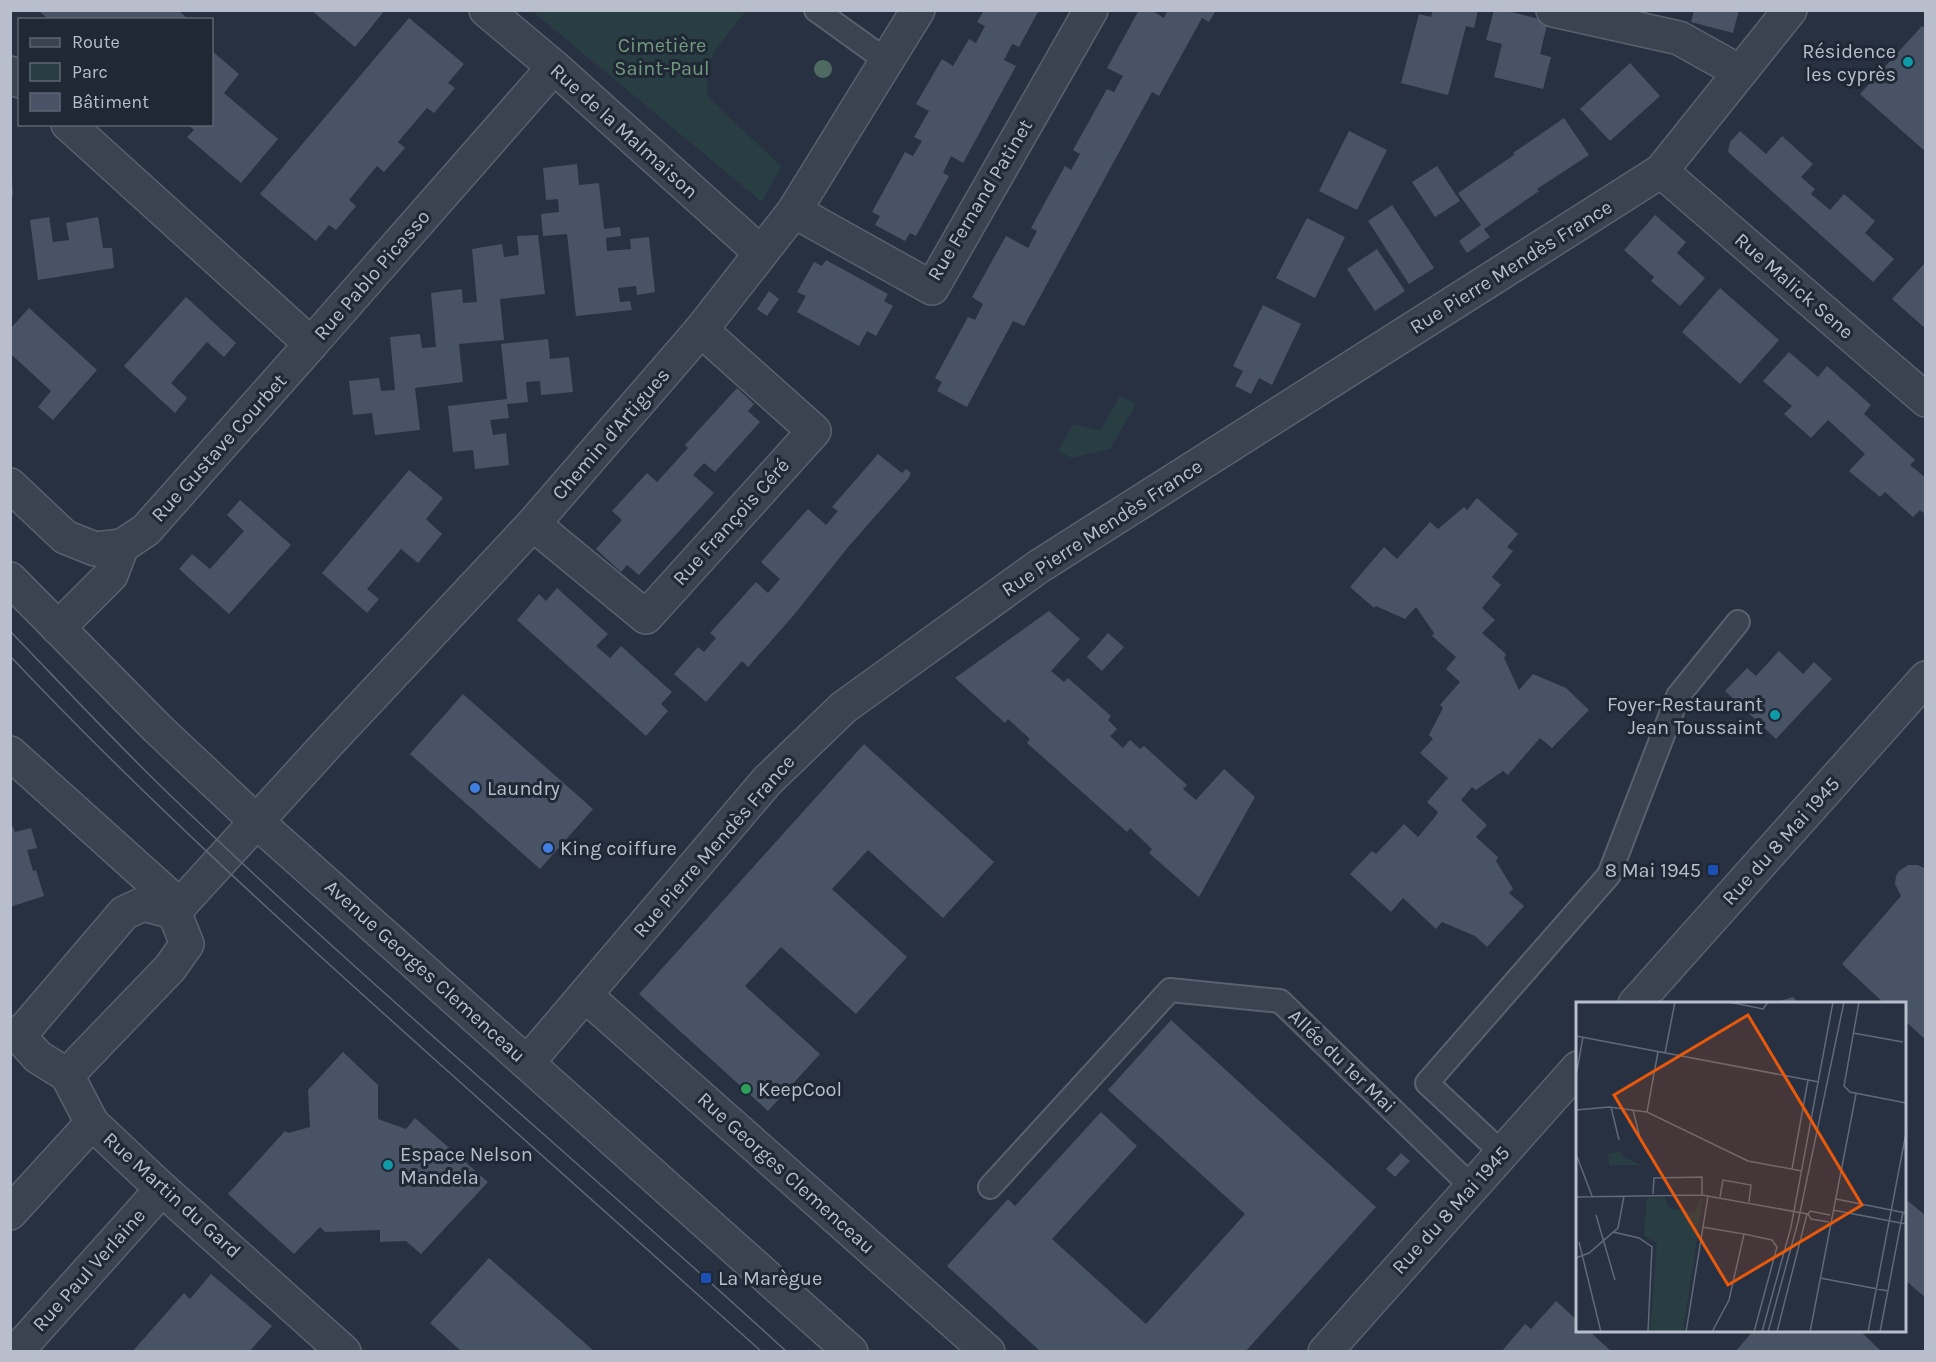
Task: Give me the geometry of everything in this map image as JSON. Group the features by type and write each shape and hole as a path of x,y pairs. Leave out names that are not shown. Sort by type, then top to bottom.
{"street":[{"name":"Rue de la Malmaison","path":"486,10 554,67 761,253"},
{"name":"Chemin d'Artigues","path":"177,909 328,743 533,524 701,330 794,211 918,10"},
{"name":"Rue Fernand Patinet","path":"794,211 932,288 1091,10"},
{"path":"1553,10 1679,38 1740,72"},
{"name":"Rue Pierre Mendès France","path":"527,1063 767,781 844,706 1038,567 1661,171 1790,10"},
{"name":"Rue Pablo Picasso","path":"70,126 311,344 554,67"},
{"name":"Rue Malick Sene","path":"1661,171 1926,400"},
{"name":"Rue François Céré","path":"533,524 646,617 814,431 701,330"},
{"name":"Rue Gustave Courbet","path":"122,546 146,530 311,344"},
{"path":"10,485 65,537 95,549 122,546 111,575 57,628"},
{"name":"Avenue Georges Clemenceau","path":"10,579 157,729 257,822 851,1352"},
{"name":"Rue du 8 Mai 1945","path":"1637,1002 1926,678"},
{"path":"10,753 177,909 187,944 170,968 67,1075 38,1057 15,1035 124,913 143,904 177,909"},
{"name":"Rue Georges Clemenceau","path":"585,995 988,1352"},
{"name":"Rue du 8 Mai 1945","path":"1325,1352 1576,1070"},
{"name":"Rue Martin du Gard","path":"67,1075 92,1122 344,1352"},
{"path":"10,1213 92,1122"},
{"name":"Rue Paul Verlaine","path":"16,1352 162,1188"}],"lane":[{"path":"816,10 887,61"},
{"path":"1502,1153 1427,1083 1609,875 1678,696 1738,622"},
{"name":"Allée du 1er Mai","path":"990,1186 1170,990 1280,1001 1472,1187"}],"green space":[{"name":"Cimetière Saint-Paul","path":"532,11 746,11 718,46 707,66 707,96 781,166 762,202"},
{"path":"1120,396 1136,404 1110,449 1072,458 1058,451 1073,424 1100,431"}],"building":[{"path":"38,10 178,10 187,18 47,18"},
{"path":"311,10 385,10 355,47"},
{"path":"984,10 1039,10 1019,47 1012,44 1004,60 1016,66 963,163 951,156 943,173 949,176 916,236 910,233 905,241 875,225 880,216 872,212 905,152 913,156 922,141 914,137 929,111 916,104 942,59 953,66 969,39 976,43 985,26 977,22"},
{"path":"1139,10 1151,10 1164,18 1168,10 1216,10 1209,22 1202,18 1159,96 1152,92 1024,326 1013,321 967,407 937,391 942,382 935,378 968,317 975,320 983,304 972,297 1006,236 1028,248 1037,231 1031,228 1065,166 1071,170 1080,154 1073,150 1107,89 1114,92 1123,76 1107,68"},
{"path":"1433,10 1478,10 1474,28 1466,26 1448,95 1401,83 1419,14 1431,17"},
{"path":"1494,10 1548,21 1540,54 1551,57 1543,89 1494,77 1502,44 1486,40"},
{"path":"1694,10 1739,10 1733,33 1691,22"},
{"path":"409,18 464,64 448,83 455,88 434,113 427,108 398,142 405,148 384,172 377,166 349,200 356,206 336,230 329,225 316,241 260,194"},
{"name":"Résidence les cyprès","path":"1922,26 1926,29 1926,152 1860,94"},
{"path":"213,52 239,74 224,93 278,139 241,183 187,137 194,130 189,126 213,126"},
{"path":"1630,63 1660,96 1610,141 1580,109"},
{"path":"1564,118 1589,155 1537,189 1539,191 1484,229 1490,237 1467,253 1459,241 1481,225 1458,193"},
{"path":"1349,131 1387,150 1357,210 1319,191"},
{"path":"1740,131 1766,154 1782,136 1813,164 1801,177 1815,189 1811,194 1830,210 1844,194 1875,221 1865,233 1894,259 1873,282 1728,152 1730,142"},
{"path":"577,164 579,185 599,183 604,229 620,227 621,236 606,238 607,251 631,249 630,239 649,237 655,292 637,295 636,286 618,288 620,302 630,301 632,310 576,316 567,234 543,236 541,214 559,212 558,199 546,200 543,168"},
{"path":"1437,166 1460,201 1435,217 1412,182"},
{"path":"10,179 12,179 13,195 10,196"},
{"path":"1392,205 1434,268 1409,284 1368,221"},
{"path":"1655,215 1686,242 1677,253 1705,278 1680,306 1651,281 1654,277 1624,250"},
{"path":"49,217 53,242 69,240 66,223 98,217 103,248 112,248 114,268 38,280 30,220"},
{"path":"1307,218 1345,237 1315,298 1276,278"},
{"path":"538,235 545,294 500,299 504,340 459,344 463,382 415,388 420,430 375,435 372,413 353,415 349,381 379,378 381,391 395,390 390,337 420,334 422,348 436,347 431,293 462,289 463,303 477,302 472,249 502,244 504,257 519,255 517,236"},
{"path":"1377,249 1405,291 1375,311 1347,269"},
{"path":"826,260 888,294 884,301 893,306 876,336 867,331 859,346 797,312 806,296 797,292 814,262 822,266"},
{"path":"1924,264 1926,265 1926,329 1892,299"},
{"path":"1720,288 1779,340 1740,384 1682,332"},
{"path":"769,291 779,299 767,316 757,309"},
{"path":"186,297 236,343 224,357 207,342 171,383 187,398 175,413 124,366"},
{"path":"1263,305 1301,324 1272,385 1259,378 1251,394 1235,386 1243,371 1233,366"},
{"path":"29,308 97,370 53,420 38,407 51,391 12,355 10,357 10,329"},
{"path":"548,339 550,359 569,357 573,392 541,395 540,381 526,382 528,402 507,404 509,418 490,420 493,435 506,433 509,465 475,469 473,450 453,452 448,406 507,399 501,344"},
{"path":"1789,352 1818,377 1827,366 1871,405 1864,414 1915,460 1910,465 1926,478 1926,515 1920,510 1913,517 1885,492 1880,497 1849,471 1865,454 1828,420 1811,438 1784,414 1792,406 1763,381"},
{"path":"737,388 754,404 748,411 760,422 715,472 704,463 693,475 714,493 639,575 627,565 621,572 596,549 622,520 612,511 647,473 657,482 688,448 685,445"},
{"path":"878,454 902,473 906,469 911,473 908,479 748,667 742,661 706,702 674,674 698,647 704,652 716,638 710,633 756,582 768,593 780,579 761,562 808,509 826,525 838,511 832,507"},
{"path":"409,470 443,498 426,519 442,534 418,563 401,549 367,589 379,599 367,613 322,573"},
{"path":"1477,498 1518,534 1507,547 1513,551 1492,577 1501,585 1482,608 1495,620 1482,633 1506,654 1504,658 1519,690 1533,674 1566,688 1589,710 1552,748 1540,738 1508,775 1503,771 1476,790 1472,787 1461,800 1487,825 1476,837 1498,857 1496,861 1513,889 1509,893 1524,906 1487,947 1475,936 1442,922 1436,929 1403,898 1391,912 1350,874 1372,851 1376,854 1404,824 1418,837 1438,812 1427,802 1448,778 1420,753 1433,739 1429,735 1443,708 1440,705 1460,682 1446,669 1456,657 1432,636 1434,633 1416,607 1405,619 1376,606 1374,608 1350,587 1384,547 1397,559 1430,522 1438,529 1464,507 1467,510"},
{"path":"240,500 291,545 229,614 179,569 192,554 210,569 244,531 227,515"},
{"path":"557,588 608,634 596,646 610,658 621,646 672,692 661,704 668,711 646,736 517,620 539,594 546,601"},
{"path":"1049,611 1080,639 1051,671 1064,682 1068,678 1111,716 1108,720 1117,729 1110,736 1123,748 1130,740 1140,749 1144,746 1187,785 1183,789 1196,800 1224,769 1255,797 1199,897 1149,853 1152,849 1130,828 1127,832 1027,743 1030,739 1008,719 1005,723 955,678"},
{"path":"1108,633 1124,647 1102,671 1087,657"},
{"name":"Foyer-Restaurant Jean Toussaint","path":"1779,651 1803,674 1814,662 1832,679 1776,739 1725,691 1747,668 1756,676"},
{"path":"463,694 593,809 540,869 410,754"},
{"path":"864,744 994,862 943,918 868,850 832,889 907,957 856,1014 781,947 745,986 820,1054 768,1111 639,994"},
{"path":"10,820 15,832 31,828 37,848 27,850 44,896 10,907"},
{"path":"1908,865 1918,865 1926,869 1926,1040 1906,1022 1906,1002 1883,1002 1842,964 1901,896 1895,884 1899,871"},
{"path":"1793,997 1798,1002 1779,1002"},
{"path":"1171,1020 1376,1207 1245,1352 1041,1352 947,1266 1008,1199 1015,1206 1101,1112 1137,1146 1052,1239 1146,1324 1245,1214 1108,1090"},
{"name":"Espace Nelson Mandela","path":"343,1052 378,1085 378,1119 406,1129 415,1118 488,1182 421,1254 406,1241 380,1242 380,1230 325,1232 320,1227 294,1254 228,1194 285,1131 288,1133 310,1127 308,1090"},
{"path":"1401,1153 1410,1161 1395,1177 1386,1169"},
{"path":"1908,1201 1926,1216 1926,1298 1906,1281 1906,1204"},
{"path":"489,1258 595,1352 462,1352 430,1323"},
{"path":"211,1274 272,1326 249,1352 132,1352 184,1293 190,1299"},
{"path":"1556,1301 1576,1319 1576,1332 1590,1332 1612,1352 1501,1352 1525,1324 1531,1329"},
{"path":"1752,1332 1861,1332 1882,1352 1735,1352"}],"tram line":[{"path":"10,631 129,755 322,937 787,1352"},
{"path":"10,656 164,811 270,910 762,1352"}],"place":[{"name":"Résidence les cyprès","path":"1908,62"},
{"name":"Foyer-Restaurant Jean Toussaint","path":"1775,715"},
{"name":"Laundry","path":"475,788"},
{"name":"King coiffure","path":"548,848"},
{"name":"8 Mai 1945","path":"1713,870"},
{"name":"KeepCool","path":"746,1089"},
{"name":"Espace Nelson Mandela","path":"388,1165"},
{"name":"La Marègue","path":"706,1278"}]}
